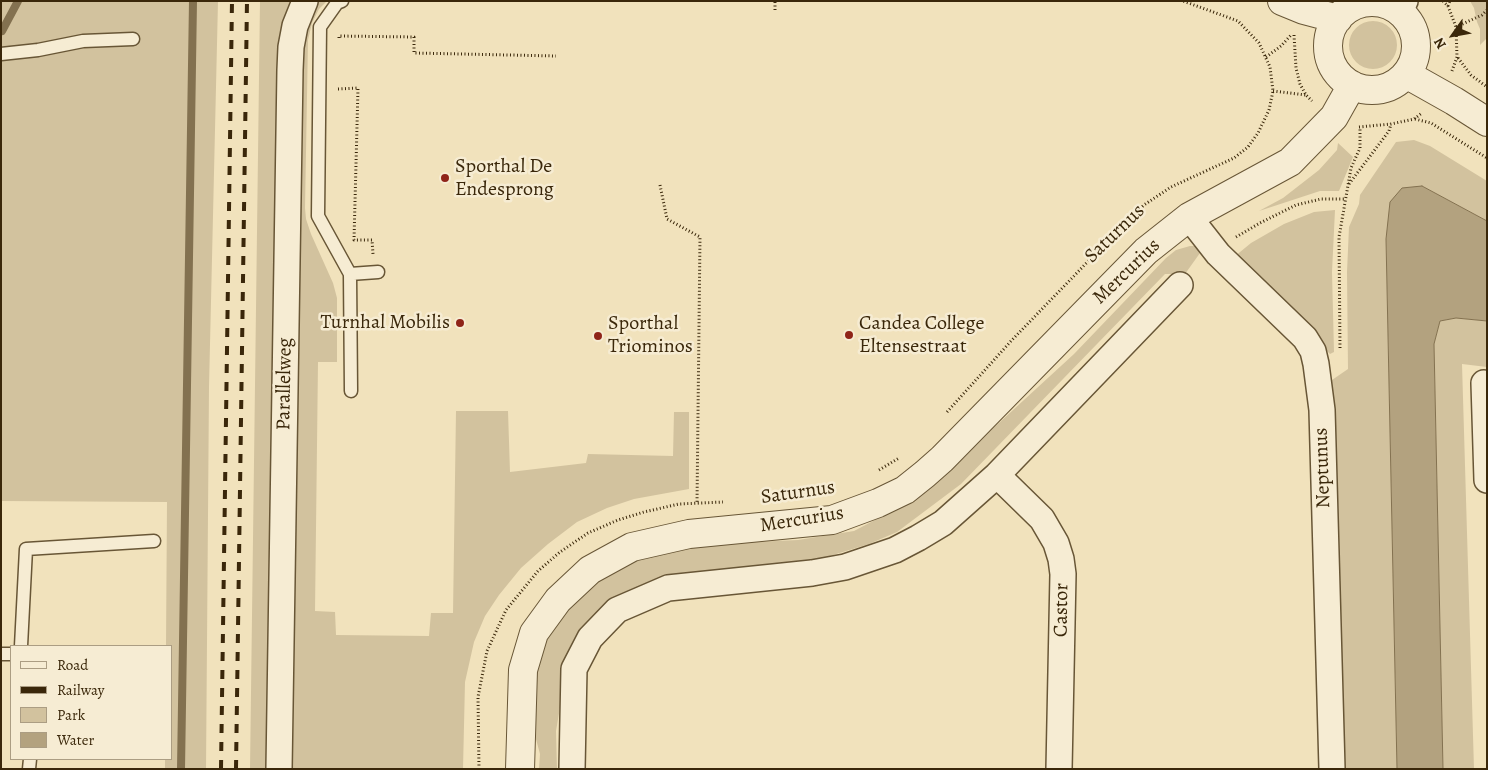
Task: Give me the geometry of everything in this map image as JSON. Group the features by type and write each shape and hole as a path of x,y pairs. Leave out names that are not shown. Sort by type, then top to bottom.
{"street":[{"path":"1282,1 1304,10 1338,19"},
{"name":"Parallelweg","path":"279,769 290,70 291,47 295,26 303,3"},
{"path":"1364,3 1402,6 1416,41 1413,62 1406,74 1396,83 1384,89 1370,90 1352,85 1338,73 1329,55 1330,36 1338,19 1352,7 1364,3"},
{"path":"1406,74 1487,122"},
{"path":"1189,218 1290,162 1334,117 1352,85"},
{"name":"Neptunus","path":"1189,218 1218,254 1305,338 1313,351 1322,410 1332,769"},
{"name":"Mercurius","path":"520,769 523,670 534,633 558,600 590,570 632,547 689,534 832,520 878,503 905,490 942,459 1146,250 1189,218"},
{"path":"572,769 574,670 590,638 617,610 668,588 812,573 845,567 895,550 943,523 997,475 1180,285"},
{"path":"1484,383 1487,480"},
{"name":"Castor","path":"997,475 1042,519 1056,543 1061,558 1063,574 1058,769"}],"lane":[{"path":"342,1 337,3 320,27 318,216 350,274 351,391"},
{"path":"1,54 38,50 82,41 133,39"},
{"path":"350,274 376,272"},
{"path":"22,645 26,549 154,541"}],"path":[{"path":"775,1 775,10"},
{"path":"1183,1 1238,21 1259,43 1266,56 1270,67 1273,91 1306,95"},
{"path":"1448,6 1450,1"},
{"path":"1456,28 1482,15 1487,10"},
{"path":"1266,56 1281,46 1294,32 1296,68 1300,84 1306,95 1334,117"},
{"path":"338,45 339,36 414,37 414,53 556,56"},
{"path":"1457,57 1471,75 1487,87"},
{"path":"338,80 338,89 358,88 354,240 372,240 376,272"},
{"name":"Saturnus","path":"943,417 1064,284 1137,211 1171,187 1234,158 1248,147 1264,122 1273,91"},
{"path":"1414,119 1431,124 1487,158"},
{"path":"1348,184 1389,131 1391,124"},
{"path":"1218,254 1235,238 1260,222 1296,206 1320,199 1344,199 1351,168 1360,148 1360,128"},
{"path":"660,184 667,219 700,237 697,503"},
{"path":"876,472 905,454"},
{"name":"Saturnus","path":"816,493 836,488"},
{"path":"479,769 478,697 487,650 506,610 520,591 560,552 588,533 618,520 644,512 679,504 725,501"}],"green space":[{"path":"1,1 218,1 209,387 206,769 165,769 165,760 172,760 172,645 166,645 167,502 1,501"},
{"path":"260,1 295,1 272,769 250,769"},
{"path":"313,1 327,1 319,9 312,23 308,40 305,208 311,234 333,283 337,298 337,362 318,362 315,611 335,612 336,635 429,636 431,613 453,613 456,411 508,411 510,472 586,463 588,454 673,456 674,412 689,412 689,489 634,499 607,508 577,522 521,568 485,616 474,642 465,682 463,769 291,769 298,41"},
{"path":"1470,1 1487,1 1487,38 1480,45 1480,29"},
{"path":"1373,21 1382,23 1390,28 1395,36 1397,45 1395,54 1390,62 1382,67 1373,69 1364,67 1356,62 1351,54 1349,45 1351,36 1356,28 1364,23"},
{"path":"1414,140 1430,146 1487,181 1487,221 1422,186 1386,239 1397,769 1337,769 1332,380 1348,369 1347,272 1349,227 1359,204 1360,195 1396,142"},
{"path":"1338,143 1353,157 1339,191 1320,191 1259,211 1283,198 1319,170 1337,150"},
{"path":"1335,210 1332,272 1334,352 1330,354 1234,257 1251,243 1284,224 1314,212"},
{"path":"1195,246 1200,253 1185,274 1165,274 961,484 897,532 869,544 823,558 767,568 673,578 640,586 624,595 567,666 556,731 557,769 539,769 540,754 529,713 538,651 578,593 637,557 708,544 798,540 854,531 896,509 1000,422 1074,354 1166,258 1176,250"},
{"path":"1456,318 1487,321 1487,367 1462,364 1474,769 1443,769 1434,344 1440,321"}],"water":[{"path":"1422,186 1487,221 1487,321 1456,318 1440,321 1434,344 1443,769 1397,769 1386,239 1390,202 1402,188"}],"waterway":[{"path":"2,31 18,1"},
{"path":"181,769 193,1"}],"railway":[{"path":"221,769 232,1"},
{"path":"236,769 247,1"}],"place":[{"name":"Sporthal De Endesprong","path":"445,178"},
{"name":"Turnhal Mobilis","path":"460,323"},
{"name":"Candea College Eltensestraat","path":"849,335"},
{"name":"Sporthal Triominos","path":"598,336"}]}
